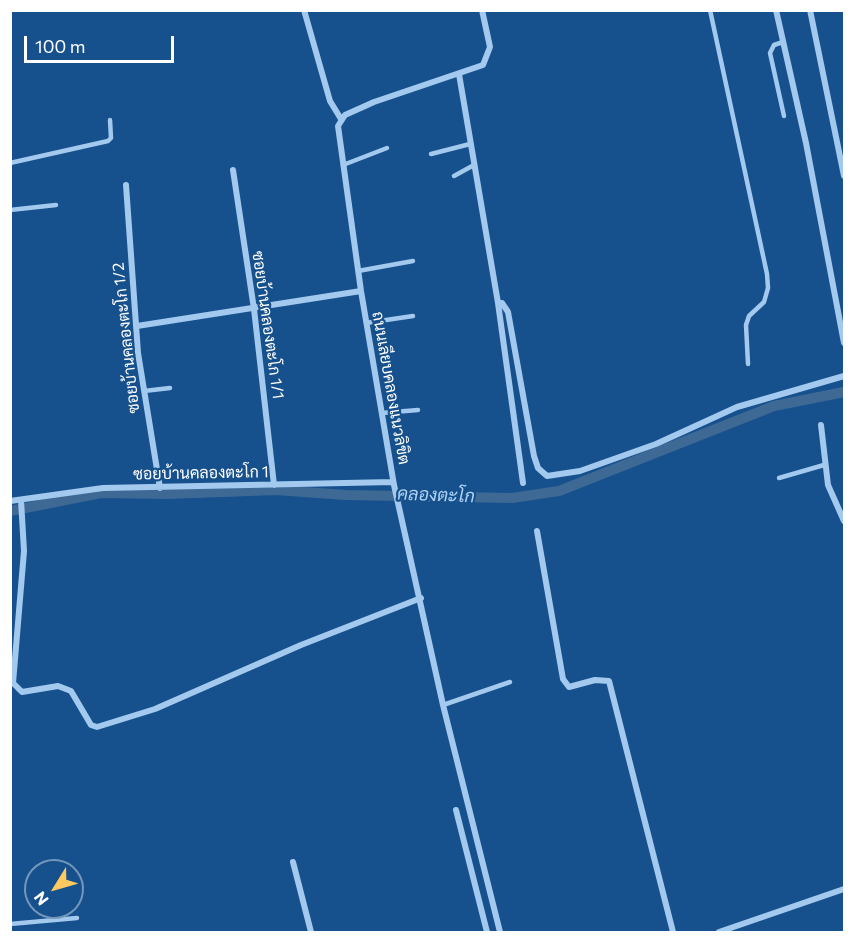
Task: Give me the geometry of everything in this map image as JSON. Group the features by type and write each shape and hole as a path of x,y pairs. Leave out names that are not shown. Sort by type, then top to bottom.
{"street":[{"path":"304,10 330,101 341,119 374,102 483,65 490,47 482,10"},
{"path":"776,10 806,143 844,344"},
{"path":"810,10 844,176"},
{"path":"459,74 498,303 523,483"},
{"name":"ถนนเลียบคลองแนวลิขิต","path":"341,119 338,126 358,272 394,483 443,705 500,933"},
{"name":"ซอยบ้านคลองตะโก 1/1","path":"233,170 254,309 274,485"},
{"name":"ซอยบ้านคลองตะโก 1/2","path":"126,185 144,391 159,488"},
{"path":"137,326 361,291"},
{"path":"498,303 502,303 508,312 534,456 538,468 547,476 580,471 656,444 737,407 844,376"},
{"path":"822,425 824,465 828,486 844,521"},
{"name":"ซอยบ้านคลองตะโก 1","path":"10,501 103,488 394,483"},
{"path":"21,501 24,551 13,683 22,692 58,686 71,691 91,725 97,727 155,709 301,645 421,598"},
{"path":"537,531 563,679 569,687 595,680 609,681 673,933"},
{"path":"456,810 487,933"},
{"path":"468,863 480,859"},
{"path":"293,862 311,933"},
{"path":"719,933 844,889"}],"lane":[{"path":"710,10 767,274 768,288 764,302 749,316 746,325 748,364"},
{"path":"783,42 774,45 770,52 784,116"},
{"path":"10,164 108,141 111,138 110,120"},
{"path":"431,154 470,144"},
{"path":"343,165 387,148"},
{"path":"453,177 474,165"},
{"path":"10,210 56,205"},
{"path":"358,272 413,261"},
{"path":"366,323 413,316"},
{"path":"144,391 170,388"},
{"path":"382,413 418,410"},
{"path":"779,478 824,465"},
{"path":"443,705 510,682"},
{"path":"10,924 66,919"}],"waterway":[{"name":"คลองตะโก","path":"10,511 101,493 168,494 276,490 346,495 512,498 559,491 774,406 844,392"}]}
